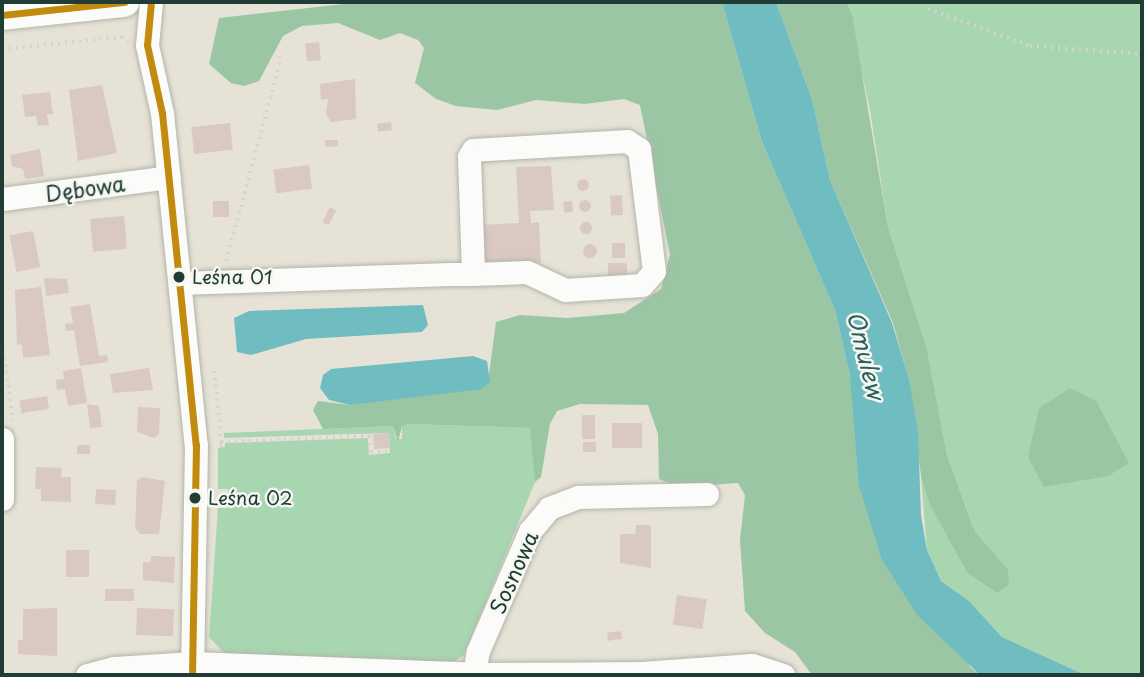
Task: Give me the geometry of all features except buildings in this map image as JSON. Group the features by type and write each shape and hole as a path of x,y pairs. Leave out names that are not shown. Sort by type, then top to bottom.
{"main road":[{"path":"2,15 124,2"}],"street":[{"path":"152,2 147,45 162,113 196,445 192,669"},
{"path":"180,283 222,282 473,274 527,272 565,290 649,282 654,271 639,149 627,141 473,150 469,157 473,274"},
{"name":"Dębowa","path":"2,199 169,177"},
{"path":"2,499 7,431"},
{"name":"Sosnowa","path":"474,675 478,651 530,531 549,508 578,497 707,494"},
{"path":"87,675 114,668 474,675 642,674 752,665 783,675"}],"path":[{"path":"928,9 1031,46 1142,54"},
{"path":"2,49 122,37 132,47"},
{"path":"222,282 281,57"},
{"path":"2,337 7,431"},
{"path":"221,442 370,436 371,452 389,452"}],"green space":[{"path":"362,2 722,2 762,142 835,310 850,376 970,667 980,675 812,675 795,652 765,633 745,611 740,540 745,495 738,483 678,487 659,479 658,434 648,405 580,404 557,411 550,424 541,477 535,482 530,428 408,424 402,426 398,442 393,426 323,429 313,410 318,401 350,405 408,396 489,374 496,322 520,315 568,318 624,313 661,289 670,255 640,105 624,99 585,104 536,100 497,110 456,106 436,99 415,83 424,48 418,40 400,33 380,40 338,23 302,26 283,36 259,81 244,86 231,83 209,64 219,18"},
{"path":"776,2 846,2 852,15 888,227 927,349 947,455 975,532 1008,570 1009,585 997,593 967,572 930,505 921,476 909,380 893,323 830,180 812,99"},
{"path":"846,2 1142,2 1142,675 1085,675 1002,637 969,601 941,581 927,550 921,476 973,526 947,455 927,349 888,227 870,110"},
{"path":"1070,388 1096,401 1129,463 1108,476 1044,487 1028,457 1039,408"},
{"path":"393,426 396,439 402,439 402,426 530,428 534,436 535,482 464,655 455,661 427,662 226,655 209,637 218,508 227,508 228,489 218,489 218,448 225,447 225,443 368,438 369,455 390,453 389,433 224,438 224,433"}],"water":[{"name":"Omulew","path":"722,2 776,2 812,99 830,180 892,323 909,379 918,433 921,515 927,550 941,581 969,601 1002,637 1085,675 980,675 918,616 882,560 859,486 850,376 835,310 762,142"},
{"path":"423,305 428,325 422,332 306,339 251,355 237,352 234,318 249,311"},
{"path":"473,356 487,361 490,382 482,389 350,405 329,400 320,388 323,375 331,369"}],"transit line":[{"path":"2,15 124,2"},
{"path":"151,2 147,45 162,113 196,445 192,675"}],"place":[{"name":"Leśna 01","path":"179,277"},
{"name":"Leśna 02","path":"195,498"}]}
